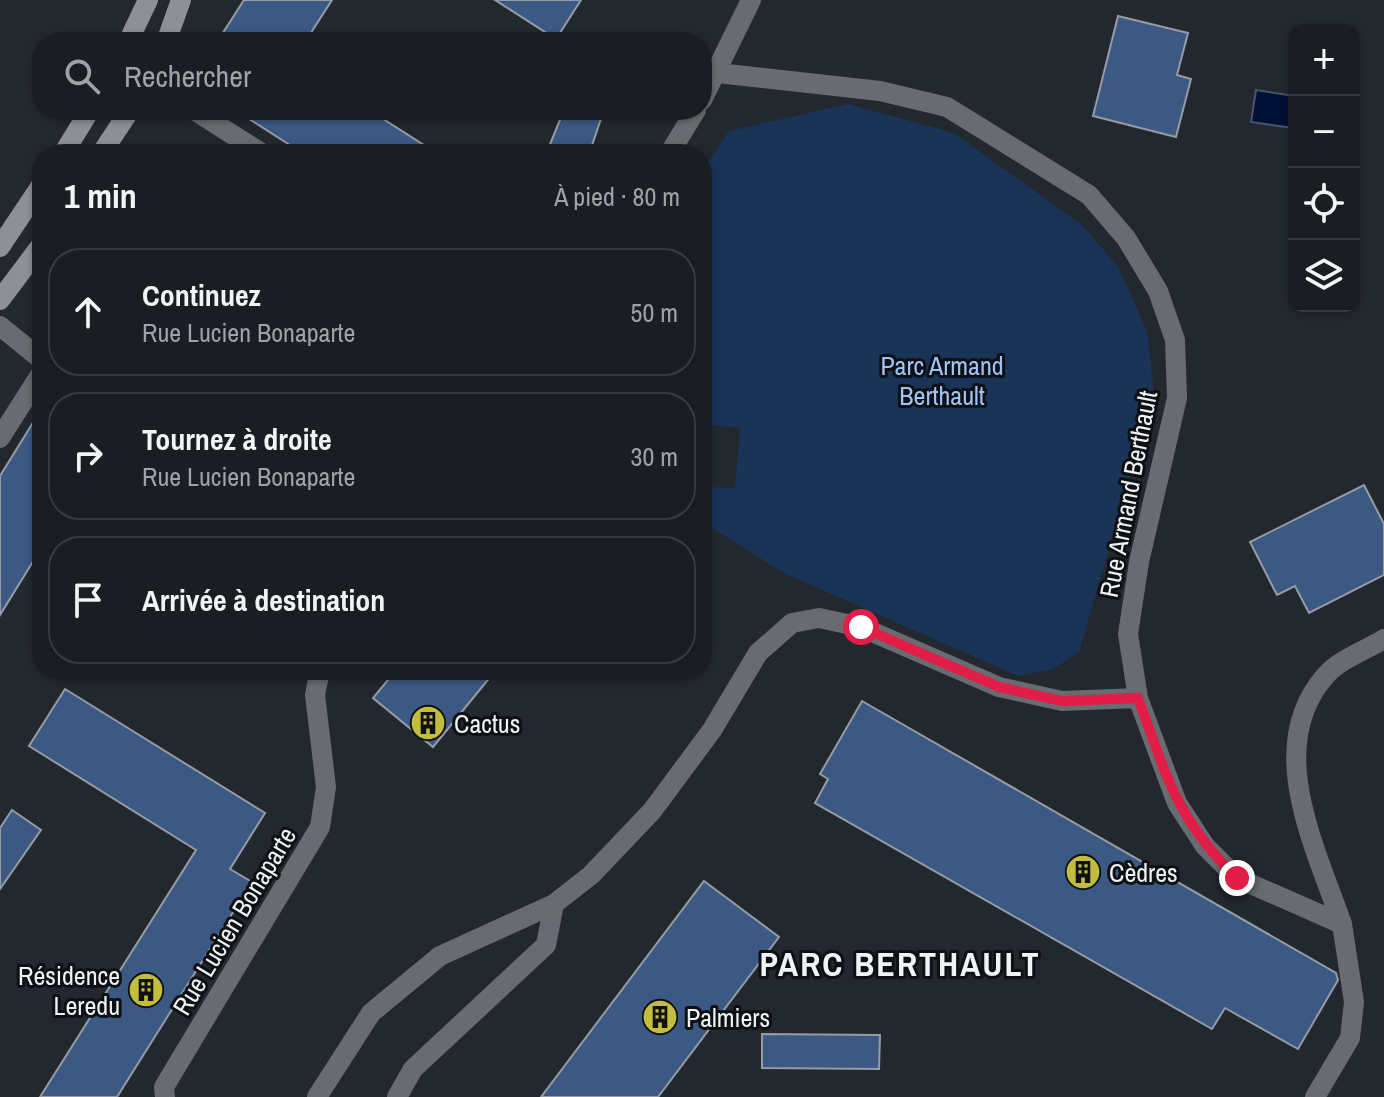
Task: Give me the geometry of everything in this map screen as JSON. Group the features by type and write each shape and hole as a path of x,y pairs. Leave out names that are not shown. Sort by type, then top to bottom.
{"main road":[{"path":"133,32 148,0"},
{"path":"170,32 181,0"},
{"path":"69,144 84,120"},
{"path":"108,144 123,120"},
{"path":"0,247 32,199"},
{"path":"0,300 32,257"}],"street":[{"path":"712,83 751,0"},
{"name":"Rue Armand Berthault","path":"718,73 880,91 947,107 1089,195 1126,238 1158,291 1175,340 1177,398 1139,562 1128,634 1138,698"},
{"path":"210,120 247,144"},
{"path":"675,144 690,120"},
{"path":"0,326 32,352"},
{"path":"0,438 32,388"},
{"path":"317,1097 371,1013 440,956 554,904 591,875 652,811 712,730 758,653 792,623 819,618 861,627 999,687 1062,701 1138,698 1177,803 1205,846 1237,878 1342,924"},
{"path":"1315,1097 1350,1038 1354,1002 1342,924 1300,803 1295,741 1308,700 1328,672 1384,639"},
{"name":"Rue Lucien Bonaparte","path":"165,1097 164,1087 320,827 326,787 315,695 318,680"},
{"path":"397,1097 413,1069 546,945 554,904"}],"green space":[{"name":"Parc Armand Berthault","path":"848,104 954,133 1082,225 1119,268 1147,331 1154,393 1079,652 1053,669 1018,676 786,574 712,528 712,487 735,488 740,428 712,425 712,156 729,131"}],"shaded area":[{"path":"1256,90 1288,95 1288,127 1251,122"}],"building":[{"path":"244,0 332,0 311,32 223,32"},
{"path":"495,0 581,0 560,32 545,32"},
{"path":"1118,16 1188,33 1177,75 1191,79 1176,137 1093,116"},
{"path":"251,120 385,120 422,144 288,144"},
{"path":"560,120 601,120 592,144 550,144"},
{"path":"32,424 32,563 0,615 0,476"},
{"path":"1364,485 1384,524 1384,575 1309,613 1295,586 1277,595 1250,542"},
{"name":"Cactus","path":"388,680 488,680 433,747 373,698"},
{"path":"65,689 265,813 230,869 252,882 117,1097 40,1097 196,850 29,746"},
{"name":"Cèdres","path":"862,701 1336,973 1338,980 1298,1049 1225,1008 1212,1029 815,803 828,779 820,774"},
{"path":"12,810 41,830 0,889 0,828"},
{"name":"Palmiers","path":"704,881 779,937 658,1097 541,1097"},
{"path":"762,1034 880,1035 879,1069 762,1068"}],"place":[{"name":"Cactus","path":"428,723"},
{"name":"Cèdres","path":"1083,872"},
{"name":"Résidence Leredu","path":"146,990"},
{"name":"Palmiers","path":"660,1017"}],"district":[{"name":"PARC BERTHAULT","path":"900,964"}],"route":[{"path":"861,627 999,687 1062,701 1138,698 1177,803 1205,846 1237,878"}]}
